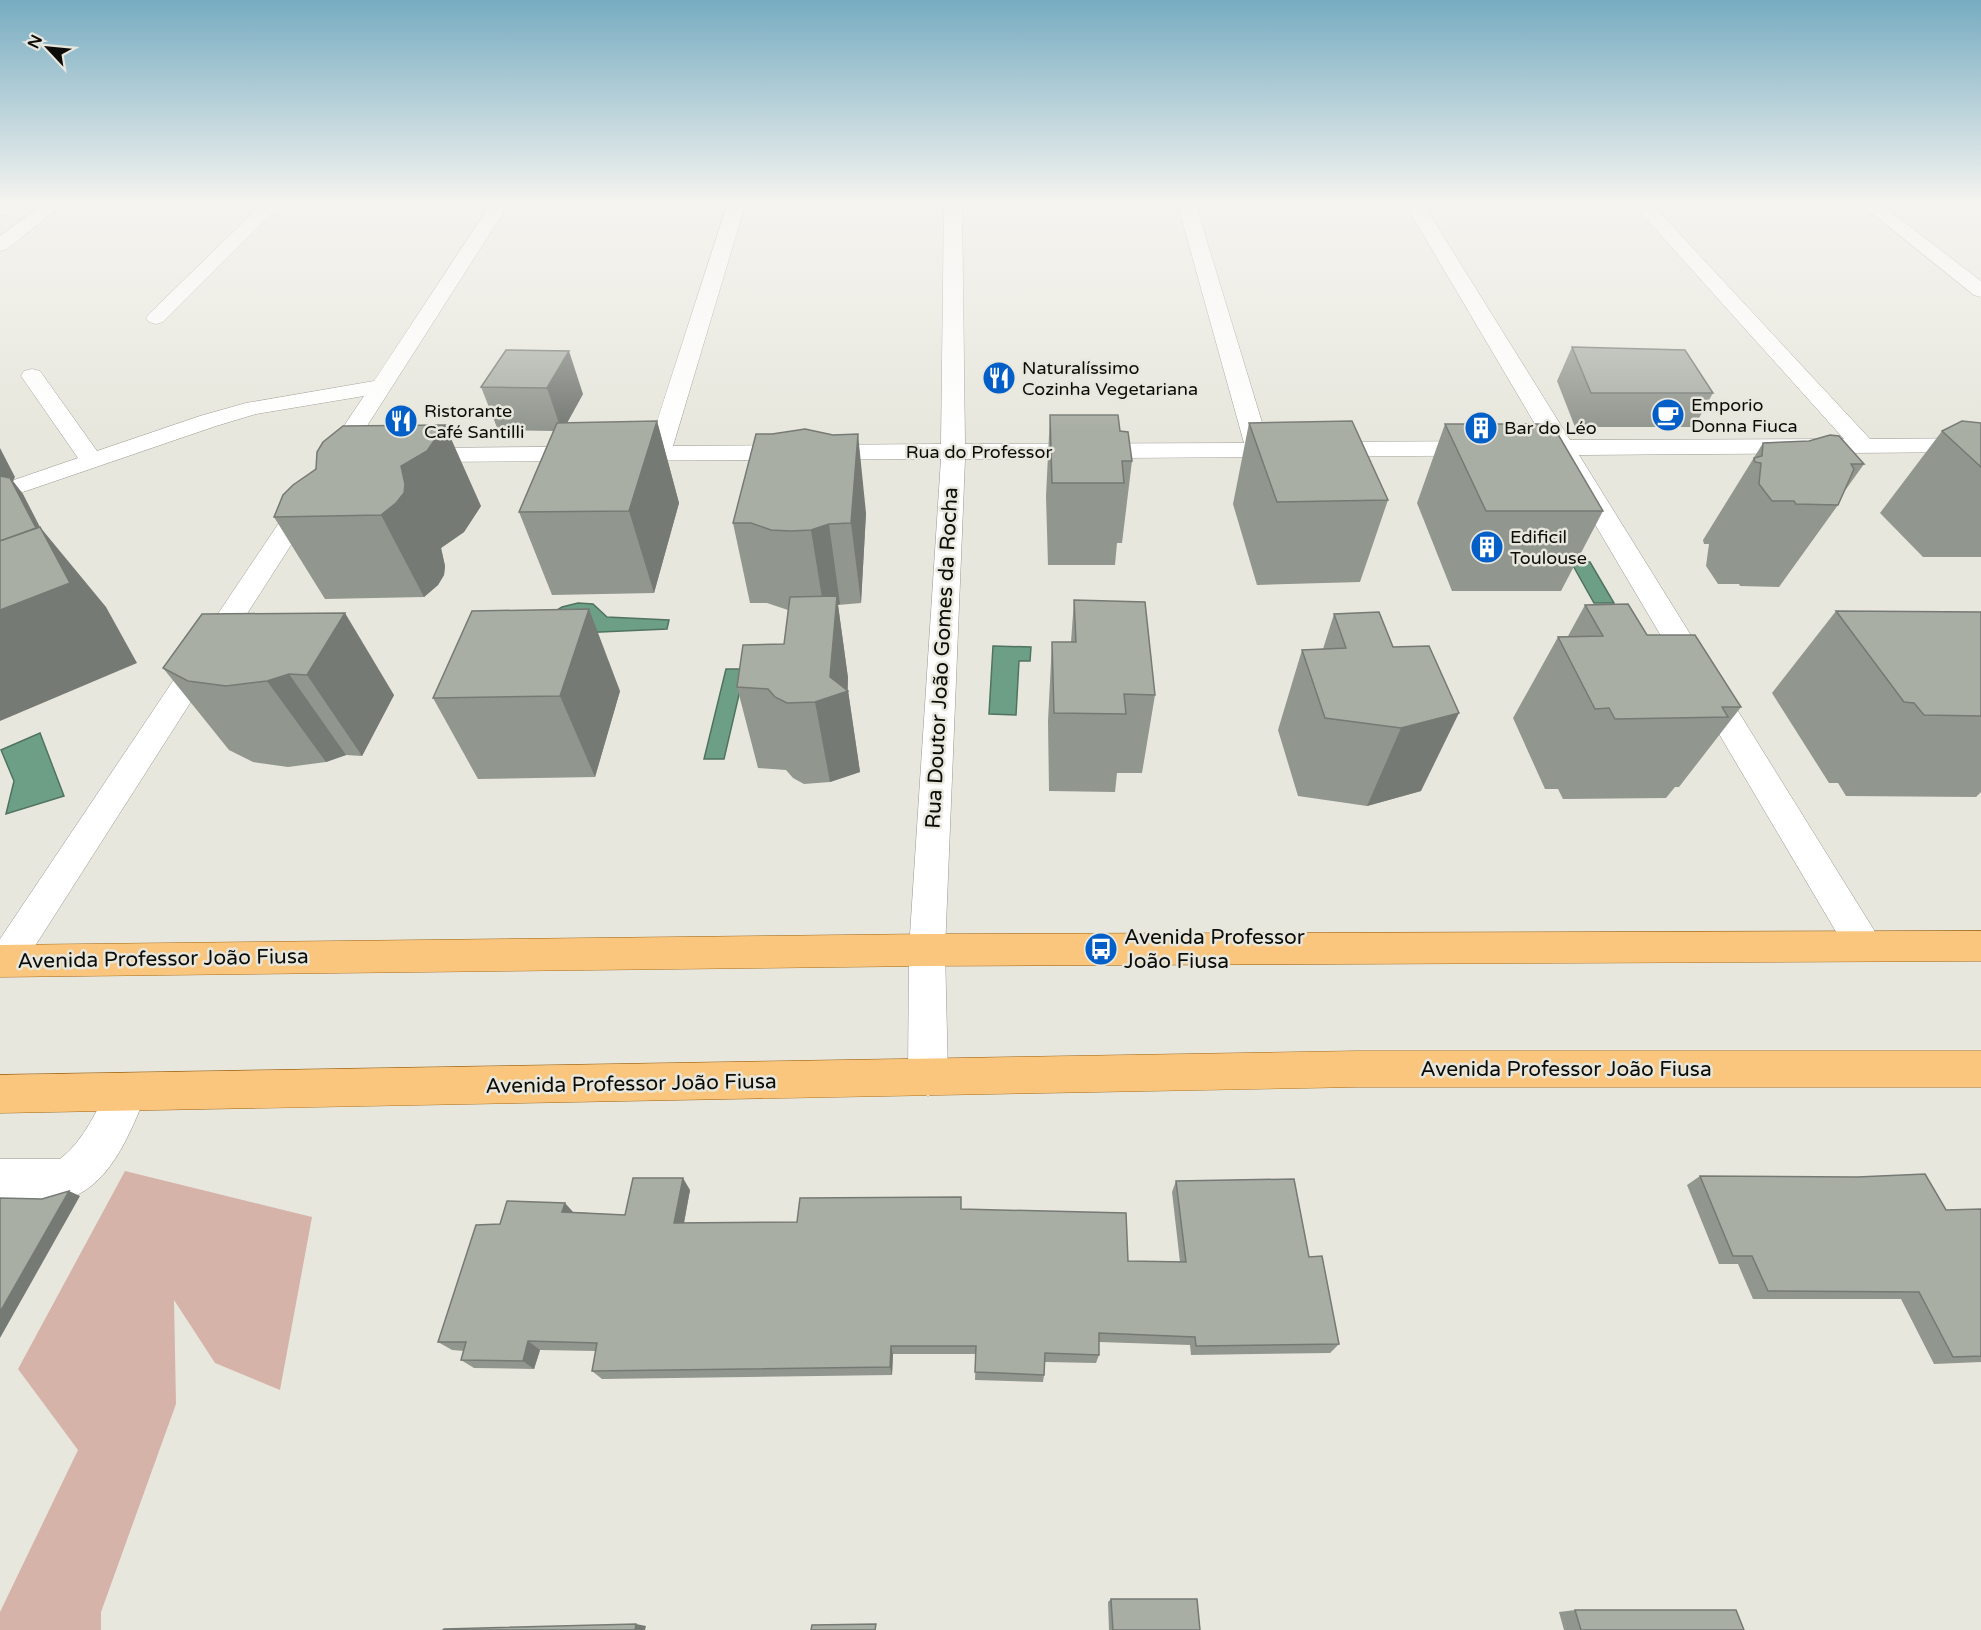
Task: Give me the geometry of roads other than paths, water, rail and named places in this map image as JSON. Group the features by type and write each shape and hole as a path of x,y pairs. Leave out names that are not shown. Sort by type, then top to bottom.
{"main road":[{"name":"Avenida Professor João Fiusa","path":"3,961 927,950 1981,946"},
{"name":"Avenida Professor João Fiusa","path":"0,1094 1357,1070 1981,1069"}],"street":[{"path":"156,318 197,278"},
{"path":"3,961 350,455 381,387 452,278"},
{"path":"659,453 713,278"},
{"name":"Rua Doutor João Gomes da Rocha","path":"928,1078 927,950 953,452 953,278"},
{"path":"1208,278 1258,450"},
{"path":"1459,278 1864,946"},
{"path":"1710,278 1864,446"},
{"path":"1964,278 1981,291"},
{"path":"32,376 93,461"},
{"path":"23,485 208,421 254,408 381,387"},
{"name":"Rua do Professor","path":"397,455 1981,446"},
{"path":"0,1180 62,1180 77,1174 87,1164 127,1093"}],"place":[{"name":"Naturalíssimo Cozinha Vegetariana","path":"999,378"},
{"name":"Emporio Donna Fiuca","path":"1668,415"},
{"name":"Ristorante Café Santilli","path":"401,421"},
{"name":"Bar do Léo","path":"1481,428"},
{"name":"Edificil Toulouse","path":"1487,547"},
{"name":"Avenida Professor João Fiusa","path":"1101,949"}]}
